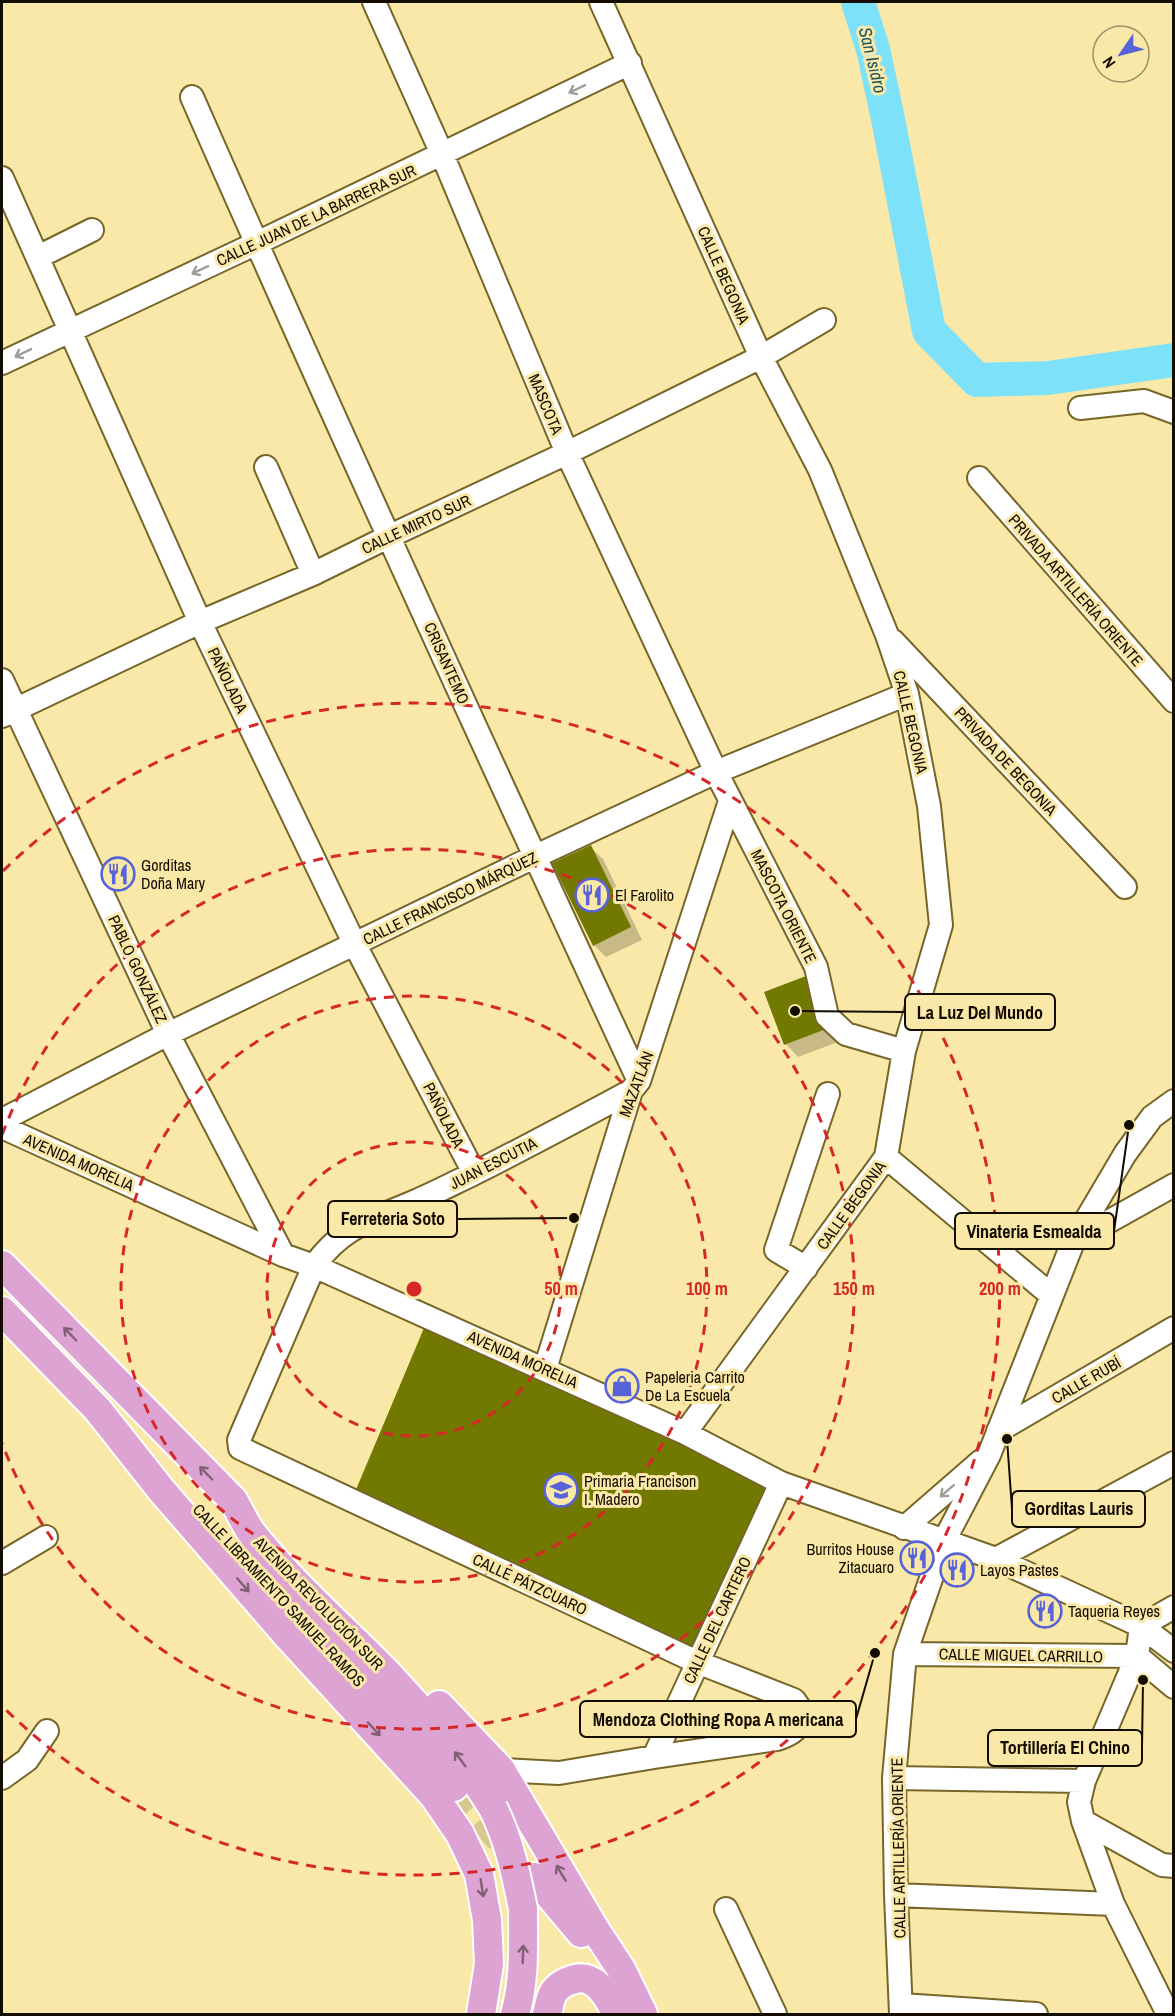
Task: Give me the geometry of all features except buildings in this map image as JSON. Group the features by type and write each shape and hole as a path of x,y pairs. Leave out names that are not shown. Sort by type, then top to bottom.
{"main road":[{"name":"AVENIDA REVOLUCIÓN SUR","path":"2,1265 233,1500 250,1530 282,1567 390,1677 451,1747 473,1777 501,1824 515,1868 523,1909 523,1951 518,2007"},
{"path":"2,1311 98,1410 162,1491 286,1634 434,1796 460,1834 479,1874 487,1920 489,1964 481,2014"},
{"name":"CALLE LIBRAMIENTO SAMUEL RAMOS","path":"98,1410 112,1417 139,1442 454,1787"},
{"path":"233,1500 256,1510 501,1770 621,1969 643,2014"},
{"path":"534,1877 583,1935 624,1993 631,2014"},
{"path":"547,2014 554,1991 566,1982 580,1977 593,1980 605,1993 617,2014"}],"street":[{"name":"MASCOTA","path":"374,2 442,154 567,453 730,801"},
{"name":"CALLE BEGONIA","path":"601,2 761,357 819,470 888,635 907,694 929,806 941,925 904,1051 886,1156 685,1433"},
{"name":"CALLE JUAN DE LA BARRERA SUR","path":"2,363 630,63"},
{"name":"CRISANTEMO","path":"192,97 635,1086"},
{"name":"PAÑOLADA","path":"2,178 200,622 355,945 474,1173"},
{"path":"38,256 92,230"},
{"name":"CALLE MIRTO SUR","path":"8,712 200,622 313,574 567,453 761,357 824,320"},
{"path":"1080,408 1144,401 1173,412"},
{"path":"266,467 313,574"},
{"name":"PRIVADA ARTILLERÍA ORIENTE","path":"979,478 1173,701"},
{"name":"PRIVADA DE BEGONIA","path":"888,635 1125,887"},
{"name":"PABLO GONZÁLEZ","path":"2,680 8,712 168,1034 283,1255"},
{"name":"CALLE FRANCISCO MÁRQUEZ","path":"2,1120 168,1034 534,857 716,772 907,694"},
{"name":"MASCOTA ORIENTE","path":"730,801 816,967 827,1016 846,1034 904,1051"},
{"name":"MAZATLÁN","path":"545,1369 635,1086 730,801"},
{"name":"JUAN ESCUTIA","path":"240,1448 239,1440 314,1266 325,1251 345,1233 388,1211 414,1202 474,1173 635,1086"},
{"path":"806,1268 776,1250 828,1094"},
{"name":"CALLE ARTILLERÍA ORIENTE","path":"902,2010 896,1895 894,1778 905,1654 944,1542 989,1455 1073,1242 1125,1154 1152,1117 1173,1101"},
{"name":"AVENIDA MORELIA","path":"2,1127 283,1255 314,1266 545,1369 685,1433 782,1483 996,1559 1141,1626 1173,1651"},
{"path":"886,1156 1051,1295"},
{"path":"1073,1242 1173,1185"},
{"name":"CALLE RUBÍ","path":"998,1431 1173,1328"},
{"name":"CALLE PÁTZCUARO","path":"240,1448 696,1662 794,1700 803,1713 800,1727 788,1736 654,1757"},
{"path":"904,1528 989,1455"},
{"path":"996,1559 1173,1462"},
{"name":"CALLE DEL CARTERO","path":"654,1757 696,1662 782,1483"},
{"path":"2,1563 46,1537"},
{"path":"1168,2014 1113,1904 1083,1821 1079,1802 1084,1781 1137,1656 1141,1626 1173,1607"},
{"name":"CALLE MIGUEL CARRILLO","path":"905,1654 1137,1656"},
{"path":"1137,1656 1173,1687"},
{"path":"2,1778 27,1760 47,1731"},
{"path":"501,1770 559,1773 654,1757"},
{"path":"894,1778 1084,1781"},
{"path":"1083,1821 1162,1865 1173,1866"},
{"path":"896,1895 1113,1904"},
{"path":"726,1909 776,2014"},
{"path":"902,2010 1036,2014"}],"waterway":[{"name":"San Isidro","path":"858,2 873,49 929,331 977,380 1048,378 1174,360"}],"tunnel":[{"path":"454,1787 510,1851"}],"place":[{"name":"Gorditas Doña Mary","path":"118,874"},
{"name":"El Farolito","path":"592,895"},
{"name":"La Luz Del Mundo","path":"795,1011"},
{"name":"Vinateria Esmealda","path":"1129,1125"},
{"name":"Ferreteria Soto","path":"574,1218"},
{"name":"Papeleria Carrito De La Escuela","path":"622,1386"},
{"name":"Gorditas Lauris","path":"1007,1439"},
{"name":"Primaria Francison I. Madero","path":"561,1490"},
{"name":"Burritos House Zitacuaro","path":"917,1558"},
{"name":"Layos Pastes","path":"957,1570"},
{"name":"Taqueria Reyes","path":"1045,1611"},
{"name":"Mendoza Clothing Ropa A mericana","path":"875,1653"},
{"name":"Tortillería El Chino","path":"1143,1680"}]}
